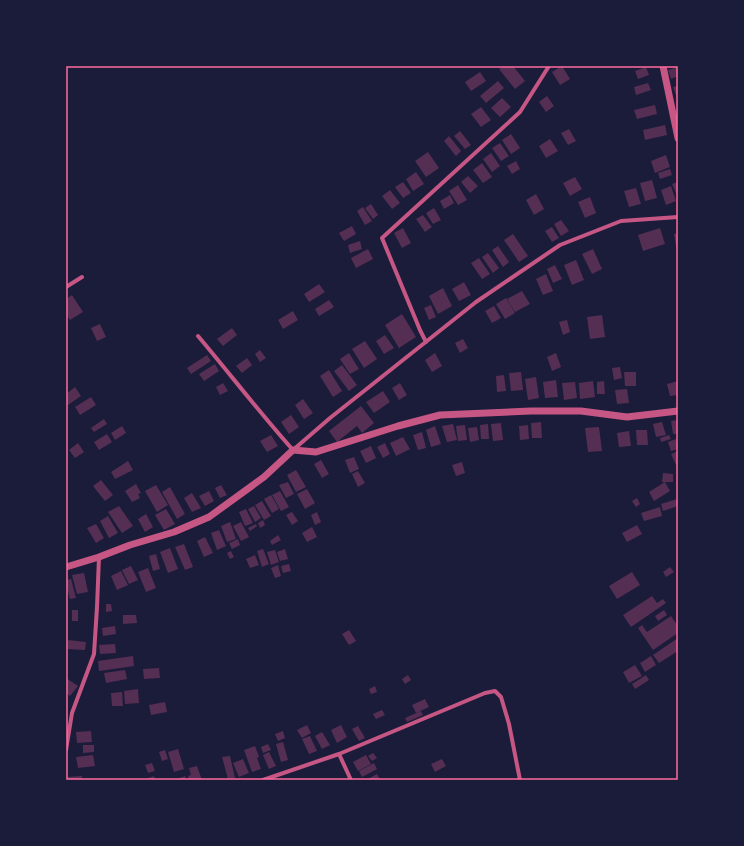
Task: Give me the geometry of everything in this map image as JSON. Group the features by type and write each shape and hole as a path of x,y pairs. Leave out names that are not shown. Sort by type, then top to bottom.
{"street":[{"path":"426,342 382,238 520,112 549,66"},
{"path":"663,66 678,138"},
{"path":"66,567 174,532 209,516 264,478 293,450 330,418 476,302 560,245 621,221 678,217"},
{"path":"66,287 82,277"},
{"path":"198,336 224,367 239,388 293,450 316,452 398,426 440,415 531,411 581,411 627,417 678,411"},
{"path":"66,750 72,713 94,654 99,557"},
{"path":"263,780 340,754 485,693 496,691 501,697 509,724 520,780"},
{"path":"340,754 351,780"}],"building":[{"path":"503,66 513,66 525,81 515,89 499,69"},
{"path":"562,66 570,79 560,85 552,72"},
{"path":"646,67 649,75 638,79 635,71"},
{"path":"678,67 678,76 671,79 668,70"},
{"path":"480,72 486,81 471,91 465,82"},
{"path":"498,81 504,88 486,103 480,96"},
{"path":"648,83 651,90 636,95 634,87"},
{"path":"678,86 678,98 677,98 673,87"},
{"path":"547,96 554,106 546,112 539,102"},
{"path":"502,98 511,107 500,117 491,108"},
{"path":"655,105 657,114 637,119 634,110"},
{"path":"481,107 491,120 481,127 471,114"},
{"path":"665,125 667,135 645,140 643,130"},
{"path":"569,129 576,141 568,145 561,133"},
{"path":"460,131 471,145 465,149 454,136"},
{"path":"511,134 520,148 511,154 502,140"},
{"path":"449,136 461,151 456,156 444,141"},
{"path":"550,139 558,151 546,158 539,146"},
{"path":"500,143 509,156 501,161 492,148"},
{"path":"428,152 439,168 426,177 415,161"},
{"path":"491,153 500,166 492,172 483,159"},
{"path":"666,155 670,167 655,173 651,161"},
{"path":"516,161 520,169 512,174 507,166"},
{"path":"482,163 492,177 483,183 473,170"},
{"path":"670,169 672,175 660,179 658,173"},
{"path":"416,172 424,184 413,191 406,179"},
{"path":"468,176 478,186 470,193 461,182"},
{"path":"575,177 582,189 570,196 563,183"},
{"path":"652,180 657,198 645,201 640,183"},
{"path":"403,182 411,193 403,198 395,187"},
{"path":"678,182 678,195 677,195 672,184"},
{"path":"458,185 467,200 458,205 449,191"},
{"path":"671,186 676,201 666,205 661,190"},
{"path":"636,188 641,204 629,207 624,191"},
{"path":"390,190 400,203 392,209 382,196"},
{"path":"536,194 544,209 534,215 526,200"},
{"path":"450,195 454,203 444,209 440,201"},
{"path":"590,197 596,213 585,218 578,202"},
{"path":"371,204 378,215 373,219 365,208"},
{"path":"363,207 372,221 365,225 357,211"},
{"path":"434,208 441,220 433,224 426,213"},
{"path":"423,215 432,227 425,232 416,219"},
{"path":"561,220 569,231 561,236 554,224"},
{"path":"352,226 356,234 344,241 339,233"},
{"path":"552,227 559,238 552,242 545,231"},
{"path":"403,228 411,243 402,248 394,233"},
{"path":"660,228 665,244 643,251 638,235"},
{"path":"678,233 678,251 677,251 674,234"},
{"path":"513,234 528,256 519,262 504,240"},
{"path":"360,241 362,249 350,253 348,245"},
{"path":"498,246 509,262 503,267 492,250"},
{"path":"368,249 373,259 356,268 351,258"},
{"path":"593,249 602,269 592,274 582,254"},
{"path":"488,253 499,268 493,273 482,257"},
{"path":"479,258 490,274 482,279 471,263"},
{"path":"576,260 584,280 572,285 564,265"},
{"path":"555,265 562,279 553,283 547,269"},
{"path":"546,274 553,291 543,295 536,279"},
{"path":"464,282 471,295 459,301 452,289"},
{"path":"319,284 325,292 309,302 304,294"},
{"path":"443,288 452,306 438,314 429,296"},
{"path":"522,291 530,304 515,312 507,299"},
{"path":"72,295 83,312 70,320 66,314 66,299"},
{"path":"506,298 515,313 505,319 496,304"},
{"path":"329,300 334,307 319,316 315,309"},
{"path":"431,305 436,317 429,320 424,308"},
{"path":"494,306 501,318 492,323 485,311"},
{"path":"293,311 298,320 283,329 278,320"},
{"path":"402,314 416,337 399,348 385,325"},
{"path":"602,315 605,337 590,339 587,317"},
{"path":"567,320 570,332 563,335 559,322"},
{"path":"100,324 106,337 97,341 91,328"},
{"path":"232,328 237,335 223,346 217,339"},
{"path":"385,335 394,348 384,354 376,341"},
{"path":"463,339 468,348 460,353 455,343"},
{"path":"365,341 377,359 364,368 352,349"},
{"path":"260,350 266,358 260,362 255,354"},
{"path":"349,353 359,369 350,374 340,359"},
{"path":"435,353 442,366 432,372 425,360"},
{"path":"556,353 561,367 552,371 547,357"},
{"path":"207,355 211,361 191,374 187,368"},
{"path":"247,358 252,365 242,373 236,366"},
{"path":"215,364 219,371 204,381 199,374"},
{"path":"342,365 357,385 349,391 334,371"},
{"path":"620,367 622,378 614,380 612,368"},
{"path":"329,370 342,391 333,397 320,376"},
{"path":"521,372 523,390 511,391 509,373"},
{"path":"624,372 636,372 636,386 625,386"},
{"path":"504,375 506,391 497,392 496,376"},
{"path":"536,377 539,398 528,400 525,379"},
{"path":"556,380 558,397 545,398 543,382"},
{"path":"593,381 595,397 580,399 579,383"},
{"path":"604,381 605,394 597,394 597,382"},
{"path":"678,381 678,395 670,396 667,384"},
{"path":"575,382 577,398 564,400 562,383"},
{"path":"223,383 228,391 220,395 216,387"},
{"path":"400,383 407,395 399,400 392,388"},
{"path":"75,387 81,396 68,405 66,402 66,394"},
{"path":"627,389 629,403 617,404 615,390"},
{"path":"383,391 390,402 374,413 366,402"},
{"path":"91,397 96,405 80,415 75,407"},
{"path":"303,399 313,413 304,419 295,405"},
{"path":"361,406 374,423 362,433 357,426 337,442 329,431"},
{"path":"291,415 299,427 289,434 281,422"},
{"path":"104,419 107,424 94,432 91,428"},
{"path":"678,420 678,434 673,434 671,421"},
{"path":"541,422 542,438 532,438 531,423"},
{"path":"662,422 666,435 656,437 653,424"},
{"path":"501,423 503,440 493,441 491,424"},
{"path":"453,424 457,440 447,442 442,426"},
{"path":"488,424 489,439 481,439 480,425"},
{"path":"465,425 467,440 458,441 456,426"},
{"path":"528,425 529,439 520,440 519,426"},
{"path":"122,426 126,433 115,440 111,433"},
{"path":"435,426 441,444 431,447 426,430"},
{"path":"477,427 479,440 470,442 468,428"},
{"path":"599,427 602,451 588,452 585,428"},
{"path":"636,430 647,430 648,445 637,445"},
{"path":"629,431 631,446 619,447 617,433"},
{"path":"422,432 426,448 418,450 413,435"},
{"path":"107,434 112,442 99,450 94,442"},
{"path":"271,435 278,446 267,452 260,441"},
{"path":"669,435 671,439 661,442 660,438"},
{"path":"403,437 410,449 396,456 390,443"},
{"path":"676,439 678,449 671,451 668,442"},
{"path":"78,443 84,452 75,458 69,450"},
{"path":"385,443 390,454 383,458 377,447"},
{"path":"371,446 376,458 366,463 360,451"},
{"path":"678,451 678,464 676,465 671,454"},
{"path":"354,457 359,469 350,473 345,460"},
{"path":"321,460 329,474 322,478 314,464"},
{"path":"128,461 133,470 115,479 111,472"},
{"path":"462,462 465,473 456,476 452,465"},
{"path":"296,470 306,487 296,492 287,475"},
{"path":"358,471 365,483 358,487 352,474"},
{"path":"663,473 673,474 673,482 662,482"},
{"path":"101,480 113,495 105,501 93,486"},
{"path":"288,482 294,494 286,498 279,485"},
{"path":"665,482 670,491 654,501 649,492"},
{"path":"136,484 141,493 138,494 140,498 132,502 125,491"},
{"path":"156,485 168,505 157,512 145,491"},
{"path":"221,485 227,495 220,498 215,488"},
{"path":"170,487 185,514 177,519 162,492"},
{"path":"307,489 315,503 305,509 297,494"},
{"path":"209,491 214,501 205,506 199,496"},
{"path":"280,491 289,507 281,511 272,495"},
{"path":"192,493 201,508 192,512 184,498"},
{"path":"271,495 279,509 272,513 264,499"},
{"path":"637,498 640,504 636,507 632,501"},
{"path":"677,499 678,506 663,511 661,504"},
{"path":"262,501 271,516 264,520 255,505"},
{"path":"119,506 133,526 122,533 108,512"},
{"path":"254,506 261,518 255,522 248,509"},
{"path":"660,507 662,516 644,521 641,513"},
{"path":"166,509 175,524 164,530 155,515"},
{"path":"246,509 253,523 245,526 239,512"},
{"path":"292,512 298,521 292,525 286,515"},
{"path":"317,512 321,522 315,525 311,515"},
{"path":"146,514 153,527 145,532 138,519"},
{"path":"108,516 118,533 109,538 100,521"},
{"path":"263,520 265,525 260,528 258,523"},
{"path":"230,522 236,539 227,542 221,526"},
{"path":"241,522 249,537 241,541 233,526"},
{"path":"96,524 104,538 96,543 87,528"},
{"path":"256,524 257,526 250,531 248,528"},
{"path":"637,525 642,534 627,542 622,533"},
{"path":"312,527 317,537 307,542 302,533"},
{"path":"219,530 226,546 217,550 211,533"},
{"path":"278,535 281,540 272,545 270,541"},
{"path":"205,537 213,553 204,557 197,541"},
{"path":"238,539 240,545 232,549 229,543"},
{"path":"184,544 193,567 185,570 175,547"},
{"path":"170,548 178,569 168,573 160,552"},
{"path":"263,549 269,564 262,567 257,551"},
{"path":"285,549 288,559 280,561 277,552"},
{"path":"275,550 279,562 271,565 267,552"},
{"path":"231,551 234,557 230,559 227,553"},
{"path":"156,554 160,569 153,571 149,556"},
{"path":"255,555 259,565 250,568 246,559"},
{"path":"289,564 291,571 283,573 281,566"},
{"path":"278,565 281,576 275,578 271,568"},
{"path":"131,566 138,580 129,584 122,570"},
{"path":"670,567 674,572 666,577 663,572"},
{"path":"148,568 156,588 146,592 138,572"},
{"path":"121,571 128,585 117,590 111,576"},
{"path":"632,572 640,585 617,599 609,586"},
{"path":"84,573 88,592 77,594 72,575"},
{"path":"71,579 76,598 70,599 66,580"},
{"path":"652,596 657,603 663,599 666,603 631,627 623,615"},
{"path":"106,604 111,604 112,611 106,612"},
{"path":"72,610 78,610 78,621 72,621"},
{"path":"664,610 667,615 658,621 655,616"},
{"path":"123,615 136,615 137,623 123,624"},
{"path":"671,616 678,626 678,633 653,650 638,628 642,625 647,632"},
{"path":"115,626 116,634 103,636 102,628"},
{"path":"349,630 356,641 349,645 342,634"},
{"path":"678,638 678,651 659,663 653,655"},
{"path":"68,640 86,642 85,650 67,649"},
{"path":"115,644 116,653 100,654 99,645"},
{"path":"133,656 134,666 99,671 98,661"},
{"path":"651,656 656,665 645,672 640,663"},
{"path":"635,665 642,676 629,683 623,672"},
{"path":"159,668 160,678 144,679 143,669"},
{"path":"125,670 127,679 106,683 104,673"},
{"path":"408,675 411,680 405,684 402,679"},
{"path":"646,675 649,680 635,689 632,684"},
{"path":"66,678 78,686 70,696 66,693"},
{"path":"375,686 377,692 371,694 369,689"},
{"path":"138,689 139,703 125,704 124,691"},
{"path":"122,692 123,706 112,706 111,693"},
{"path":"425,699 429,707 416,713 412,705"},
{"path":"165,702 167,712 151,715 149,705"},
{"path":"382,710 385,715 376,719 373,714"},
{"path":"421,711 423,715 407,722 405,718"},
{"path":"307,725 311,733 302,738 297,730"},
{"path":"341,725 347,737 337,743 331,730"},
{"path":"358,726 365,738 359,741 352,729"},
{"path":"91,731 92,742 77,743 76,732"},
{"path":"283,731 285,738 278,741 275,734"},
{"path":"322,732 330,745 322,749 315,736"},
{"path":"310,736 317,751 309,754 302,739"},
{"path":"283,742 288,760 281,762 276,744"},
{"path":"268,744 271,750 263,753 261,747"},
{"path":"83,745 94,745 94,752 83,753"},
{"path":"255,746 261,769 252,772 244,750"},
{"path":"178,749 184,769 174,772 168,752"},
{"path":"165,750 168,759 162,761 159,752"},
{"path":"269,752 276,766 269,769 263,755"},
{"path":"373,753 377,758 372,761 368,756"},
{"path":"93,755 95,766 78,768 76,757"},
{"path":"366,755 371,764 358,771 353,762"},
{"path":"230,756 235,778 228,779 222,757"},
{"path":"243,759 249,773 239,777 233,763"},
{"path":"442,759 446,766 435,772 431,764"},
{"path":"152,763 155,771 148,773 145,765"},
{"path":"374,763 377,769 362,777 359,771"},
{"path":"197,766 202,780 189,780 188,776 191,775 189,768"},
{"path":"377,774 380,780 366,780"},
{"path":"82,776 82,780 66,780 66,777"},
{"path":"154,776 155,780 143,780"},
{"path":"185,776 187,780 174,780"}]}
